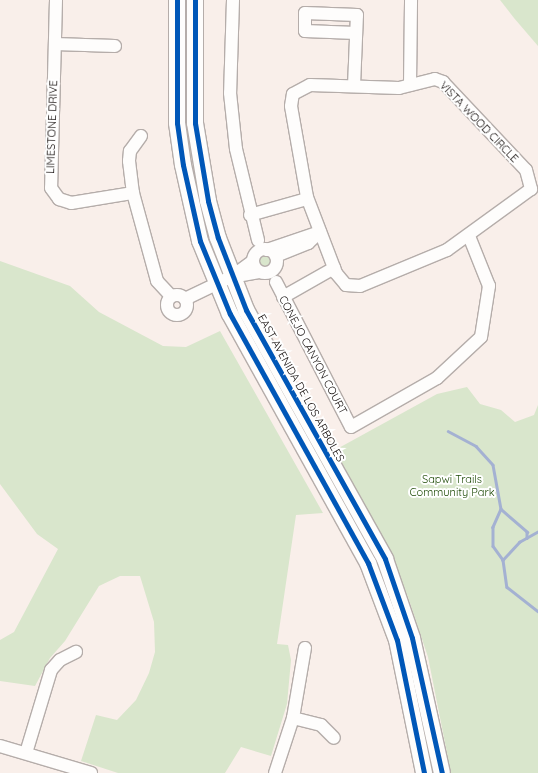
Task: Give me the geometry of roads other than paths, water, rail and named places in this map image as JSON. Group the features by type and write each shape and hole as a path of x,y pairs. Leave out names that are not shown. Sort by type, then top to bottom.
{"main road":[{"path":"177,0 175,67 183,164 214,283 368,563 397,640 424,773"},
{"name":"EAST AVENIDA DE LOS ARBOLES","path":"195,0 195,123 208,201 231,276 385,559 416,653 442,773"}],"street":[{"name":"LIMESTONE DRIVE","path":"56,0 50,182 54,194 71,203 133,193"},
{"path":"233,0 230,93 236,149 250,215 258,240"},
{"path":"410,85 411,0"},
{"path":"354,86 356,33"},
{"path":"55,44 115,46"},
{"name":"VISTA WOOD CIRCLE","path":"428,80 443,82 530,178 531,189 523,198 447,250 360,286 346,285 334,268 307,199 297,153 291,106 293,94 310,85 354,86 410,85 428,80"},
{"path":"141,136 130,151 128,161 133,193 157,281 169,301 172,314 182,314 187,306 186,299 181,295 169,301"},
{"path":"250,215 307,199"},
{"path":"256,266 258,251 271,253 320,232"},
{"name":"CONEJO CANYON COURT","path":"276,282 351,427 437,378 481,337 489,286 468,236"},
{"path":"186,299 214,283 256,266 273,270 271,253"},
{"path":"283,297 334,268"},
{"path":"275,773 293,718 305,648"},
{"path":"26,753 51,670 60,660 76,652"},
{"path":"293,718 321,725 334,738"},
{"path":"0,746 91,773"}],"waterway":[{"path":"448,431 476,446 493,465 501,509 493,527 493,546 503,560"},
{"path":"501,509 527,532 527,538"},
{"path":"538,532 520,542 503,560 507,587 538,611"}],"park label":[{"name":"Sapwi Trails Community Park","path":"452,486"}]}
